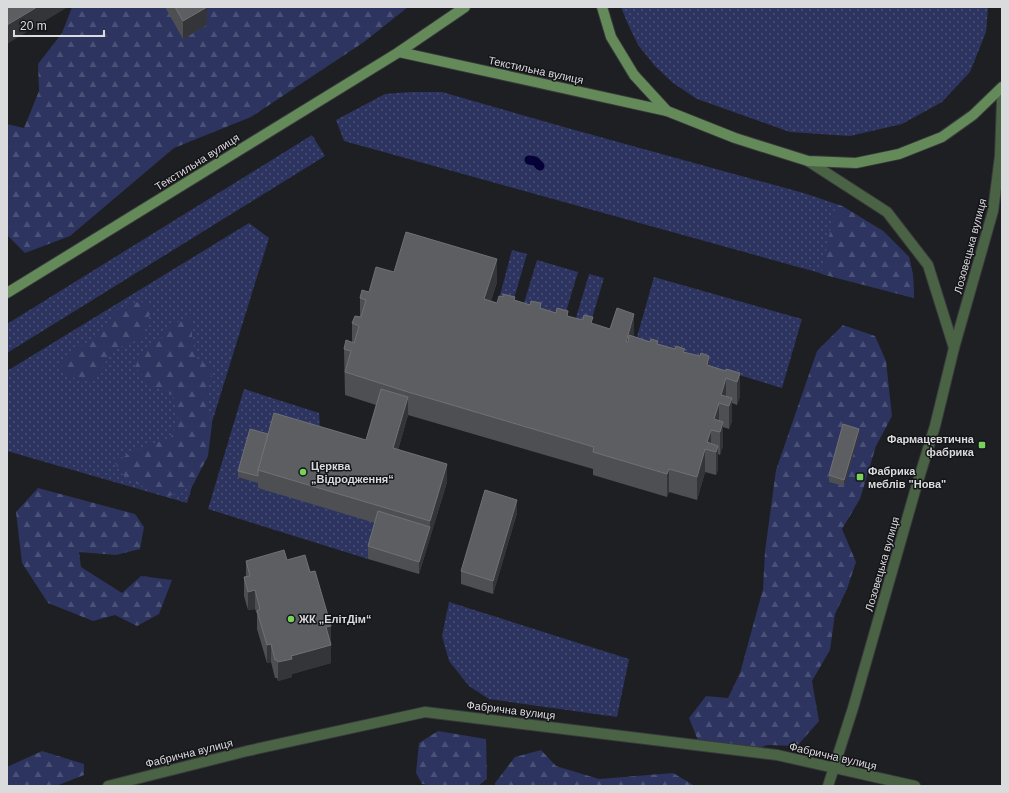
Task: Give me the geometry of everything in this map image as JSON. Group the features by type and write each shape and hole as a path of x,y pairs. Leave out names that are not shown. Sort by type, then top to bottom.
{"street":[{"name":"Текстильна вулиця","path":"7,292 399,52 464,7"},
{"path":"602,7 611,36 634,76 667,111"},
{"name":"Текстильна вулиця","path":"399,52 667,111 735,138 808,161 856,162 899,154 942,137 973,115 1002,87"},
{"name":"Лозовецька вулиця","path":"828,786 853,708 913,499 936,426 954,348 993,211 1000,156 1002,100"},
{"name":"Лозовецька вулиця","path":"808,161 887,212 928,265 954,348"},
{"name":"Фабрична вулиця","path":"108,786 247,751 425,712 777,755 915,786"}],"green space":[{"path":"72,7 408,7 364,42 251,117 174,148 70,236 25,253 7,235 7,124 24,128 39,91 38,64 62,33"},
{"path":"621,7 988,7 986,32 970,72 942,102 902,124 850,136 790,132 697,99 673,83 655,66 638,45"},
{"path":"442,92 807,194 842,206 883,231 909,257 913,275 914,298 344,141 336,120 385,94"},
{"path":"312,135 325,156 7,353 7,324"},
{"path":"836,204 842,206 883,231 909,257 913,275 914,298 821,274"},
{"path":"249,223 269,238 187,503 7,451 7,371"},
{"path":"512,250 527,254 513,302 499,299"},
{"path":"537,260 578,272 565,315 524,303"},
{"path":"589,274 604,278 590,325 575,321"},
{"path":"654,277 802,319 782,388 635,344"},
{"path":"143,302 151,310 143,338 115,349 92,381 74,378 60,368 68,354 103,332 115,311 132,303"},
{"path":"192,317 192,335 196,358 213,369 206,401 212,424 208,456 193,485 168,497 126,479 115,463 131,452 171,437 178,417 173,395 151,385 135,367 143,351 153,340 160,340 174,323"},
{"path":"843,325 875,336 886,361 892,416 876,446 860,499 842,529 856,562 847,589 835,614 830,650 812,681 819,721 797,746 768,745 740,753 699,743 689,718 706,696 728,698 740,673 763,589 765,551 776,470 817,351"},
{"path":"244,389 319,413 321,445 430,539 368,559 208,509"},
{"path":"38,488 135,514 144,527 140,549 116,555 79,552 81,567 122,593 141,576 172,580 159,614 137,626 115,615 93,621 48,603 22,563 16,512"},
{"path":"449,602 629,659 617,717 489,699 469,686 449,661 442,636"},
{"path":"438,731 486,739 487,779 478,786 434,786 422,784 416,773 419,743"},
{"path":"541,750 556,766 599,779 673,773 695,786 495,786 495,783 515,757"},
{"path":"42,751 84,764 84,775 56,786 7,786 7,767"}],"building":[{"path":"7,7 37,7 7,25"},
{"path":"175,7 207,7 183,21"},
{"path":"406,232 497,259 484,299 497,303 499,296 503,297 503,294 515,297 514,300 530,305 531,301 541,303 540,308 556,313 557,308 568,311 567,316 583,320 584,315 593,317 591,323 610,329 617,308 634,314 626,342 628,342 629,335 650,342 651,339 658,341 657,344 675,349 676,346 685,349 683,352 700,356 701,353 709,356 707,365 726,371 726,369 740,373 737,382 726,378 721,395 732,398 729,406 719,403 714,419 723,422 720,432 711,430 707,442 718,446 716,452 705,449 697,477 669,469 667,474 593,452 594,447 345,372 351,351 344,349 346,340 354,343 359,326 352,323 355,316 361,317 366,300 360,298 362,290 369,292 376,267 394,272"},
{"path":"381,389 408,397 393,448 447,464 430,521 258,470 274,413 366,440"},
{"path":"843,424 859,429 844,480 829,475"},
{"path":"250,429 268,434 258,470 258,476 238,471"},
{"path":"485,490 517,500 493,581 461,571"},
{"path":"378,511 430,527 419,562 368,546"},
{"name":"ЖК „ЕлітДім“","path":"284,550 287,560 305,555 310,572 315,571 331,626 326,627 331,645 291,656 292,659 278,662 275,660 271,644 267,645 257,611 260,609 255,590 248,592 244,577 250,576 246,561"}],"waterway":[{"path":"529,160 535,161 540,166"}],"place":[{"name":"Фармацевтична фабрика","path":"982,445"},
{"name":"Церква „Відродження“","path":"303,472"},
{"name":"Фабрика меблів \"Нова\"","path":"860,477"},
{"name":"ЖК „ЕлітДім“","path":"291,619"}]}
